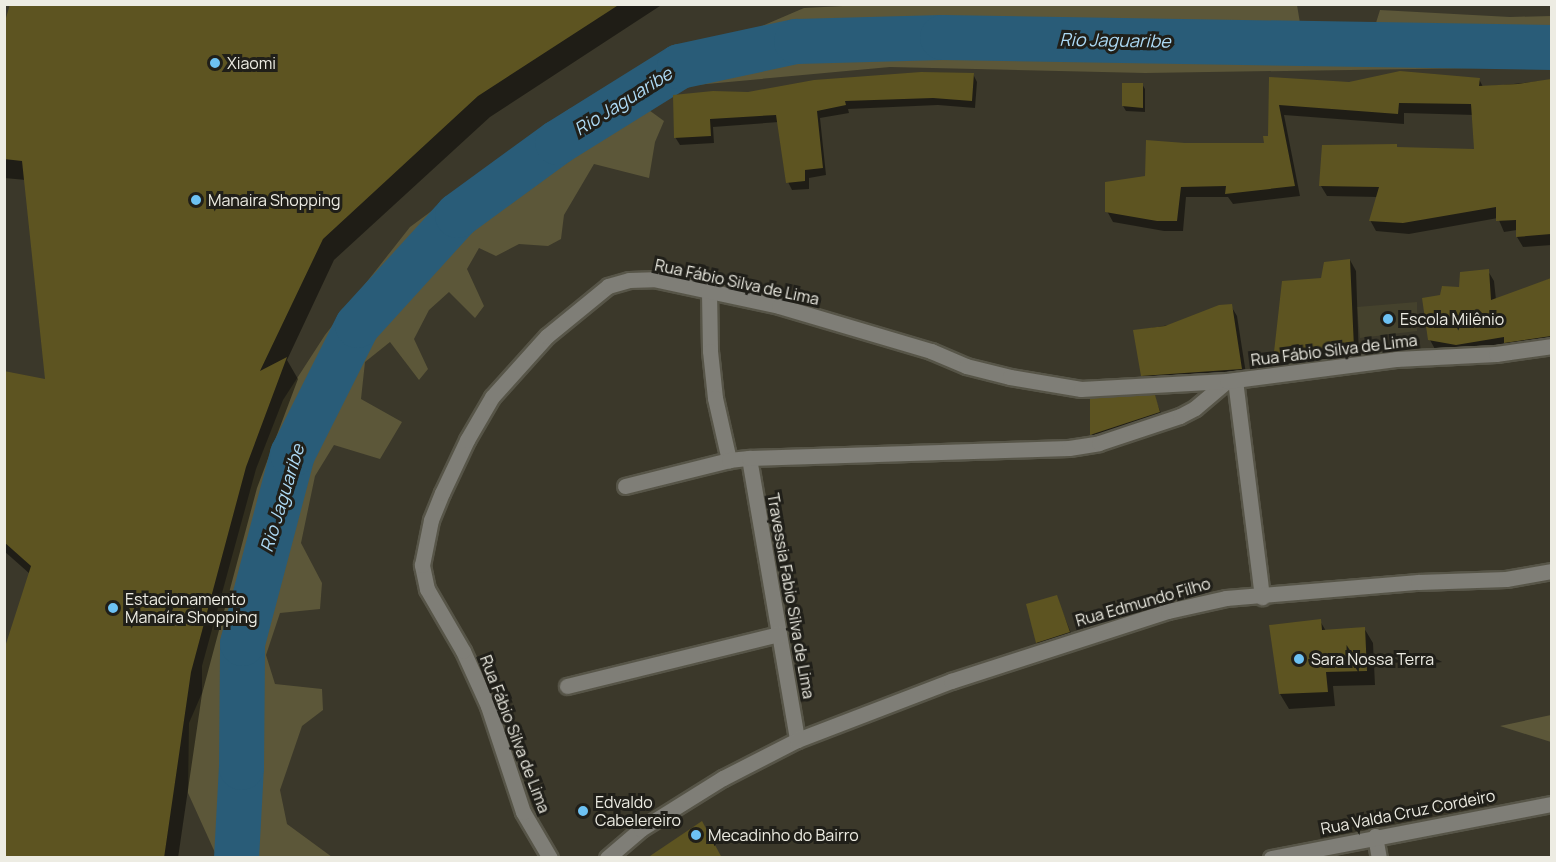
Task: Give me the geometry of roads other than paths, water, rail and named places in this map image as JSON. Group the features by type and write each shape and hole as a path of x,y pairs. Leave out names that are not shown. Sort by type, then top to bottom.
{"street":[{"name":"Rua Fábio Silva de Lima","path":"550,858 523,812 488,706 468,660 427,589 422,565 431,520 467,440 492,398 547,336 608,286 629,280 653,279 779,306 931,351 966,366 1081,389 1231,380 1396,359 1496,354 1551,346"},
{"path":"709,292 713,375 729,460"},
{"path":"625,486 729,460 749,458 1069,448 1099,443 1180,416 1195,408 1231,380 1262,597"},
{"name":"Travessia Fabio Silva de Lima","path":"749,458 797,740"},
{"name":"Rua Edmundo Filho","path":"607,858 642,829 723,778 797,740 951,681 1168,611 1226,598 1262,597 1418,582 1506,579 1551,571"},
{"path":"567,686 779,634"},
{"name":"Rua Valda Cruz Cordeiro","path":"1271,858 1375,836 1551,804"},
{"path":"1375,836 1379,858"}],"waterway":[{"name":"Rio Jaguaribe","path":"236,858 241,767 242,643 292,454 357,325 457,215 557,142 679,66 796,41 942,37 1552,47"}],"place":[{"name":"Xiaomi","path":"215,63"},
{"name":"Manaira Shopping","path":"196,200"},
{"name":"Escola Milênio","path":"1388,319"},
{"name":"Estacionamento Manaíra Shopping","path":"113,608"},
{"name":"Sara Nossa Terra","path":"1299,659"},
{"name":"Edvaldo Cabelereiro","path":"583,811"},
{"name":"Mecadinho do Bairro","path":"696,835"}]}
